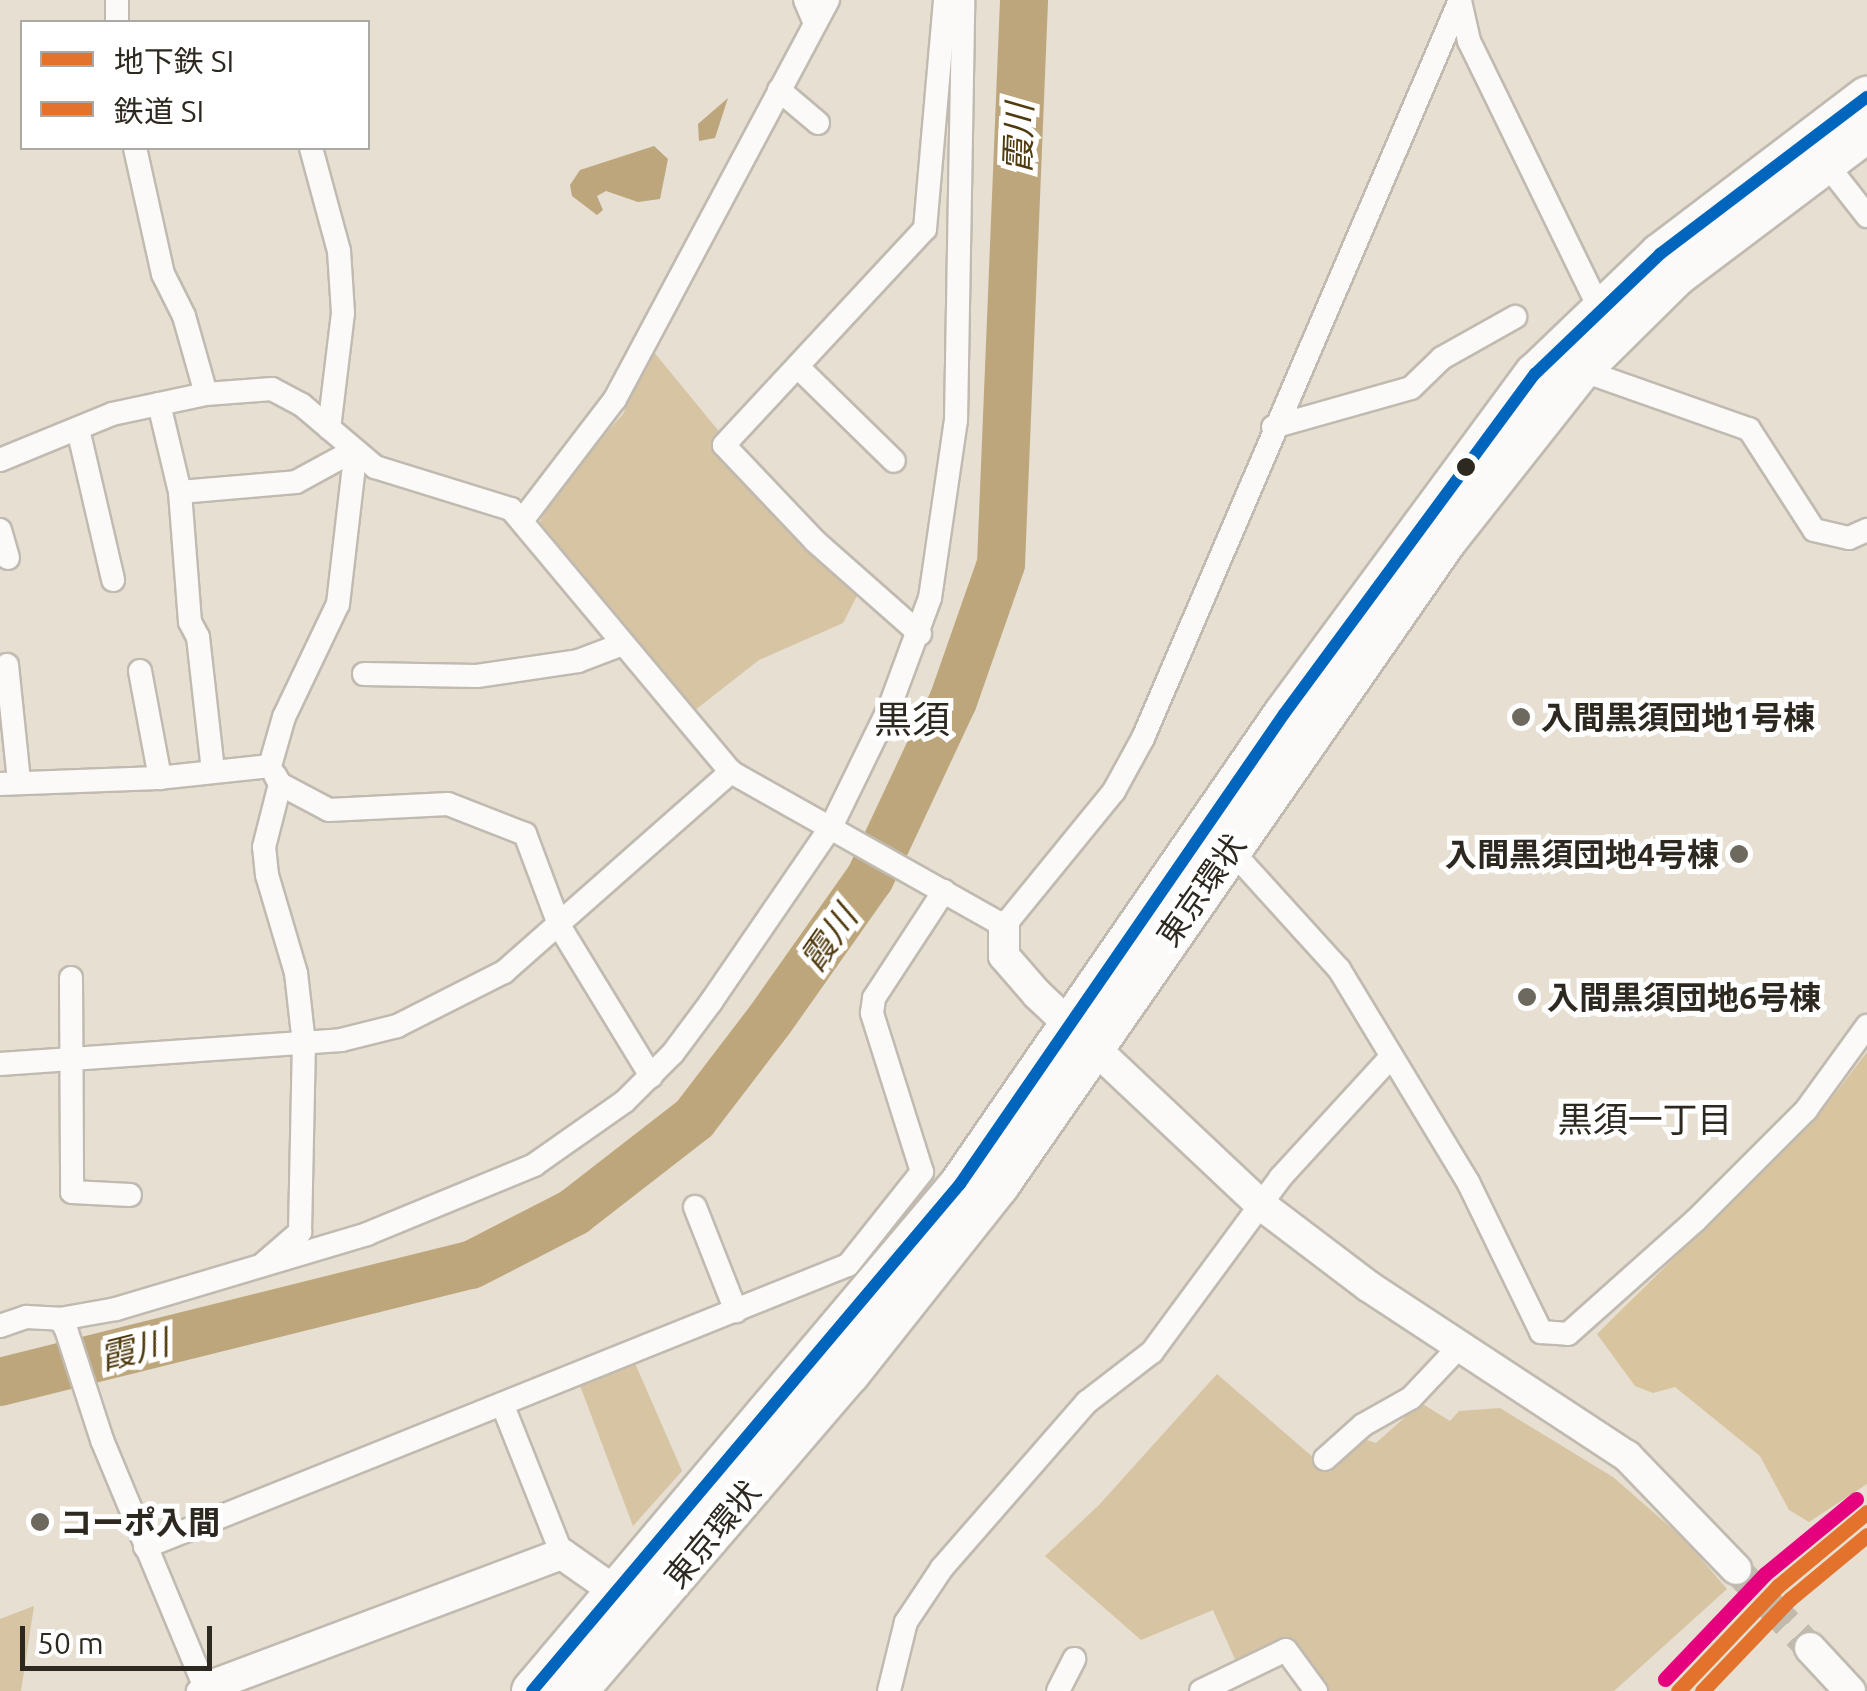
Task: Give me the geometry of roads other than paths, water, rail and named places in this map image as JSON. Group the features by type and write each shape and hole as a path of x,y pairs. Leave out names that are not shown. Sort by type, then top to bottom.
{"highway":[{"name":"東京環状","path":"577,1691 964,1232 1082,1035 1478,446 1599,308 1727,198 1867,98"},
{"name":"東京環状","path":"532,1691 960,1184 1230,849 1446,541 1580,370 1676,276 1867,132"}],"street":[{"path":"805,0 814,23"},
{"path":"524,518 616,399 828,0"},
{"path":"920,634 814,541 724,445 925,228 945,0"},
{"path":"0,1326 26,1317 63,1324 262,1266 472,1196 534,1166 595,1125 651,1076 711,1002 836,827 920,634 947,508 956,420 963,0"},
{"path":"1460,0 1470,42 1599,308"},
{"path":"1460,0 1126,771 1004,926 1004,956 1260,1204 1627,1456 1736,1569"},
{"path":"778,90 818,123"},
{"path":"134,150 152,237 206,394"},
{"path":"313,150 339,251 343,313 328,428"},
{"path":"1824,161 1867,216"},
{"path":"1273,427 1412,388 1442,358 1515,317"},
{"path":"798,367 894,461"},
{"path":"1580,370 1749,430 1814,530 1849,538 1867,530"},
{"path":"0,460 78,428 160,404 206,394 272,390 328,428 353,454 524,518 731,772 836,827 1004,926"},
{"path":"160,404 180,492 190,622 198,637 212,770"},
{"path":"78,428 112,580"},
{"path":"180,492 296,482 353,454"},
{"path":"262,1266 300,1232 304,1044 296,973 265,861 284,717 338,604 353,454"},
{"path":"0,530 8,558"},
{"path":"364,674 477,676 578,661 623,644"},
{"path":"7,664 9,783 160,778 212,770 275,775 329,810 448,804 525,834 560,927 651,1076"},
{"path":"140,672 160,778"},
{"path":"0,1064 304,1044 397,1026 456,1000 560,927 731,772"},
{"path":"1230,849 1339,969 1389,1059 1468,1182 1542,1332 1568,1334 1806,1110 1867,1026"},
{"path":"145,1547 848,1266 922,1172 872,1014 874,998 944,891"},
{"path":"72,978 72,1192 130,1194"},
{"path":"889,1691 906,1622 942,1568 1087,1402 1152,1352 1260,1204 1389,1059"},
{"path":"696,1206 736,1311"},
{"path":"63,1324 99,1431 202,1689 562,1554"},
{"path":"1325,1459 1362,1425 1412,1398 1461,1345"},
{"path":"503,1406 562,1554 616,1592"},
{"path":"1810,1648 1850,1691"},
{"path":"1202,1691 1286,1650 1316,1691"},
{"path":"1058,1691 1074,1658"}],"waterway":[{"name":"霞川","path":"0,1382 471,1265 574,1212 694,1119 769,1021 870,878 953,701 1001,564 1024,0"}],"tunnel":[{"path":"1736,1569 1810,1648"}],"metro line":[{"name":"SI","path":"1678,1691 1778,1586 1867,1512"}],"rail line":[{"name":"SI","path":"1702,1691 1790,1599 1867,1535"}],"place":[{"name":"入間黒須団地1号棟","path":"1521,717"},
{"name":"入間黒須団地4号棟","path":"1739,854"},
{"name":"入間黒須団地6号棟","path":"1527,997"},
{"name":"コーポ入間","path":"40,1522"}],"district":[{"name":"黒須","path":"912,720"},
{"name":"黒須一丁目","path":"1645,1119"}]}
